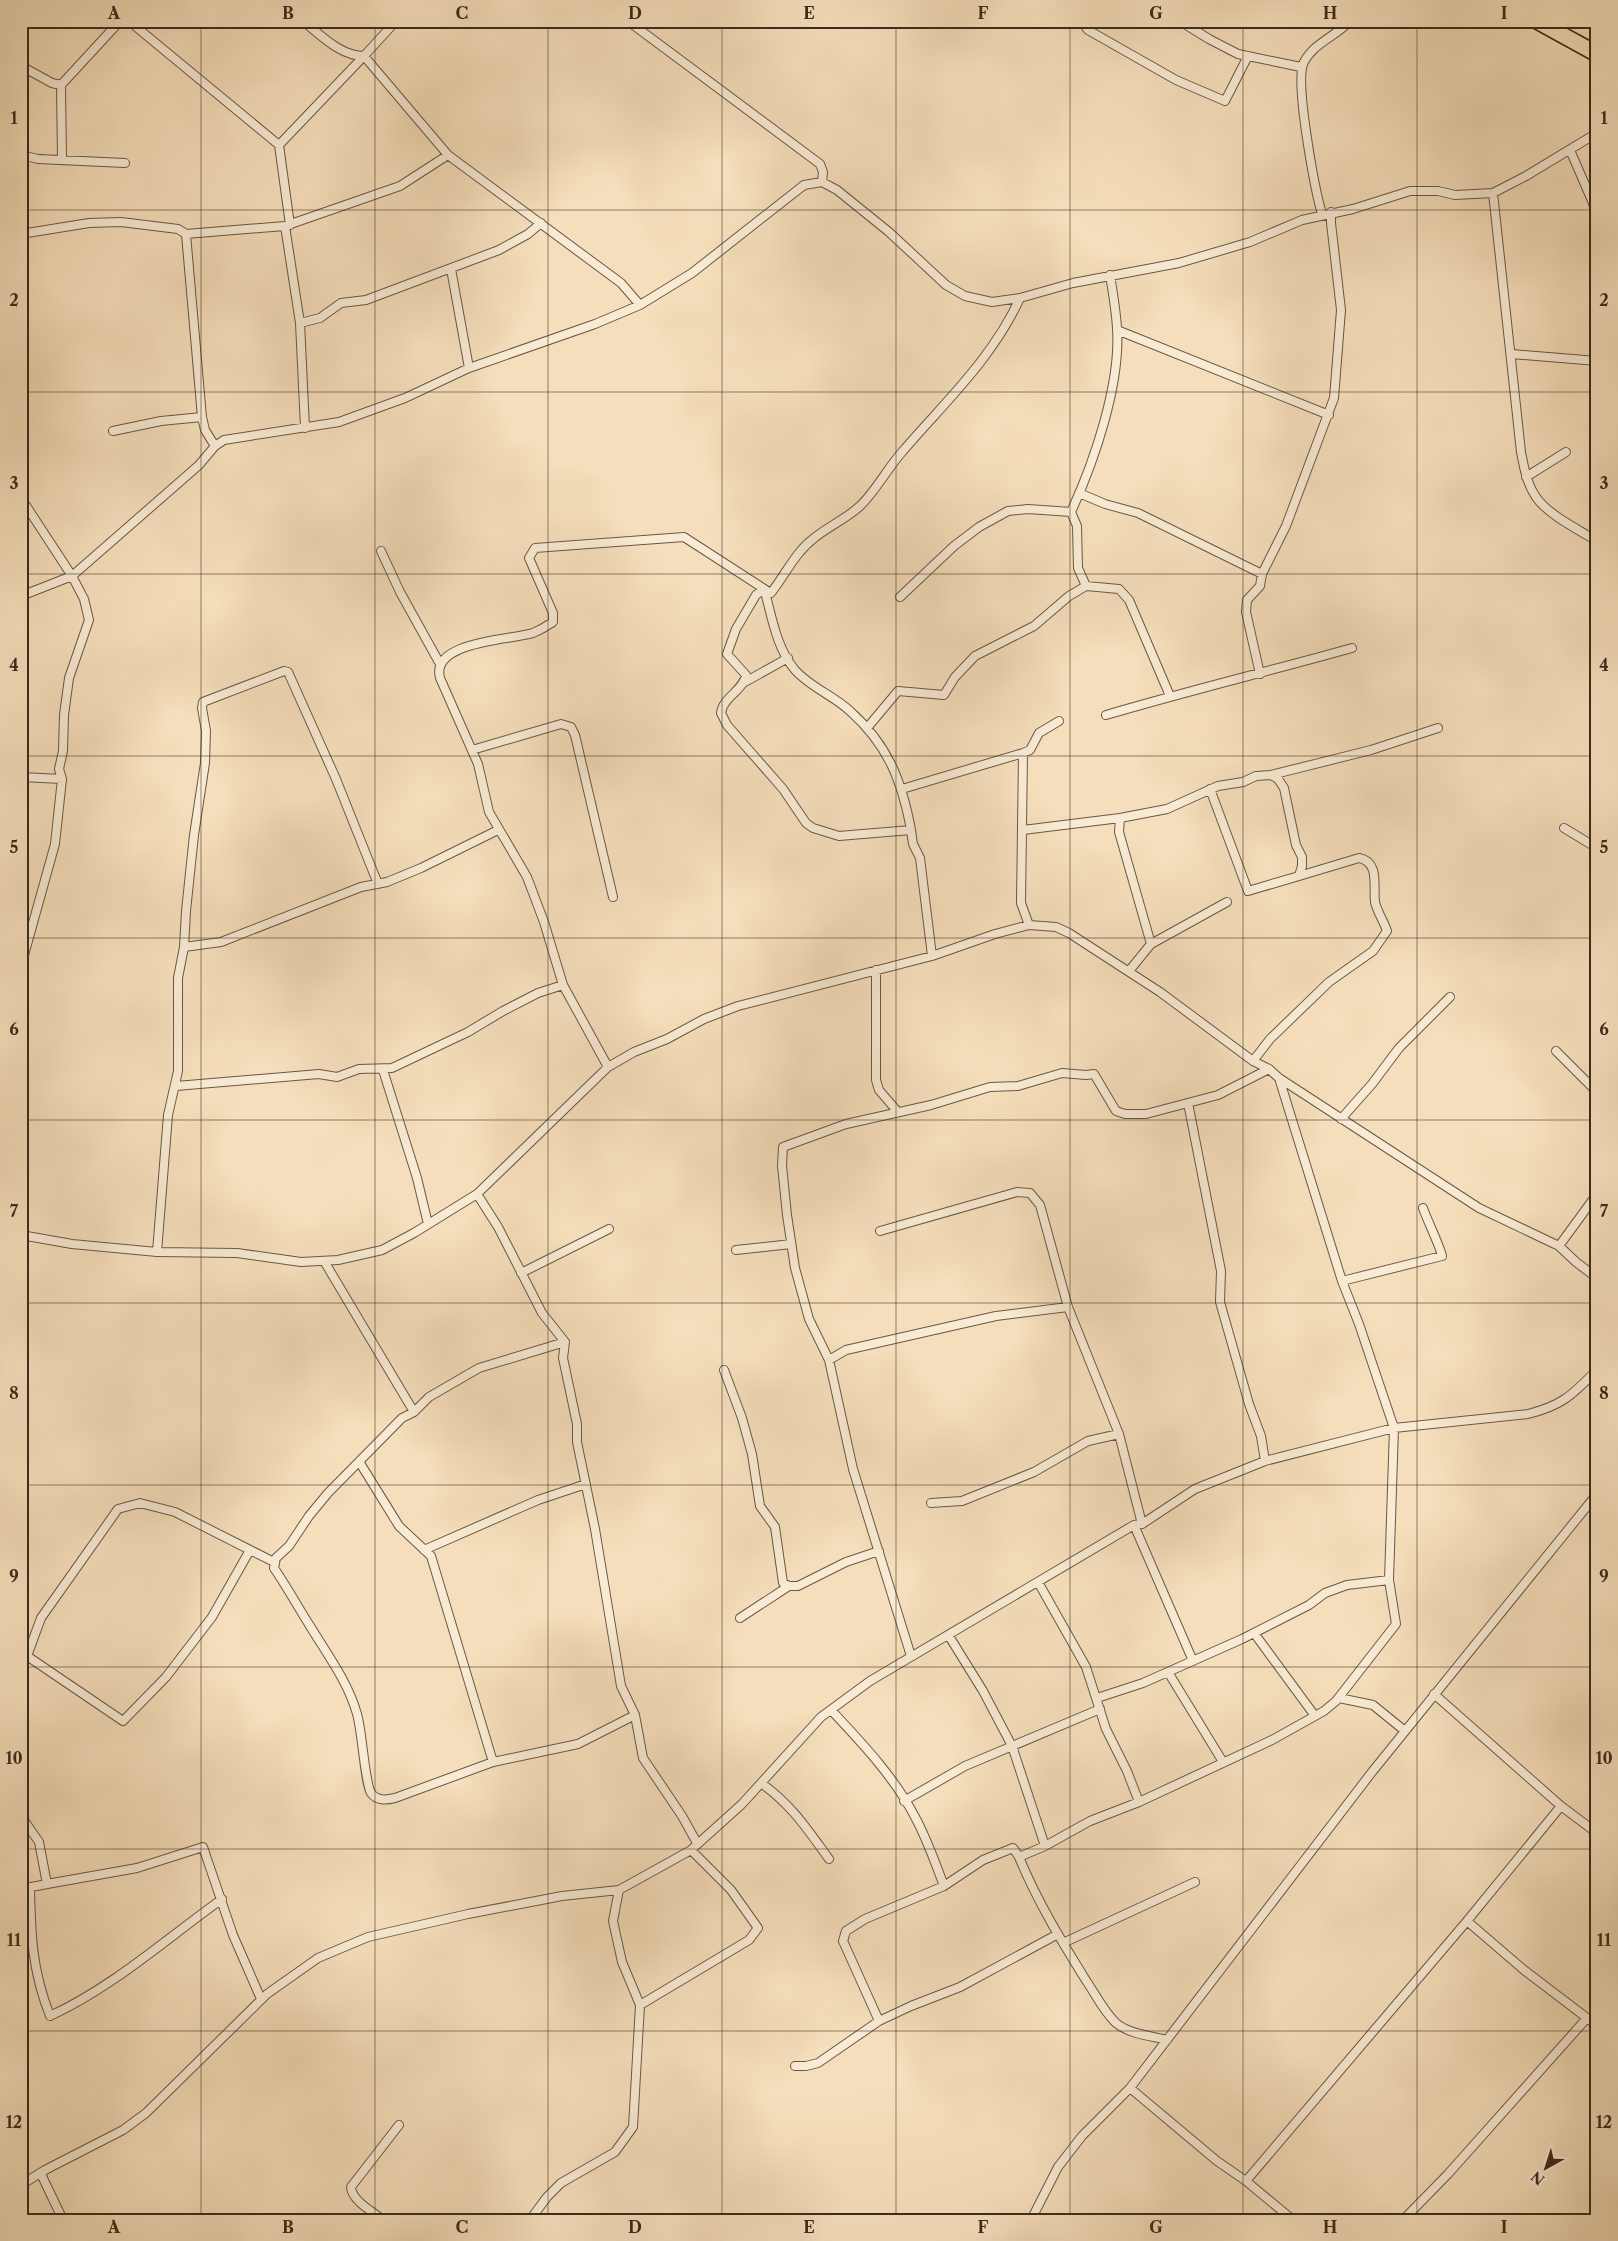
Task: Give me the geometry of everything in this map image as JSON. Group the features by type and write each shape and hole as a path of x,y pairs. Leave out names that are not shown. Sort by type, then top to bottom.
{"highway":[{"path":"1537,21 1597,54"},
{"path":"1571,21 1597,35"}],"street":[{"path":"62,160 61,85 120,21"},
{"path":"129,21 279,146 300,323 306,428"},
{"path":"303,21 343,51 354,56 364,56 448,155 620,283 640,305"},
{"path":"279,146 396,21"},
{"path":"628,21 820,164 823,172 822,182"},
{"path":"1081,21 1088,30 1176,80 1225,101 1248,56"},
{"path":"1180,21 1238,54 1301,67"},
{"path":"1193,29 1199,21"},
{"path":"1322,214 1306,122 1301,67 1305,59 1319,44 1350,21"},
{"path":"21,66 52,83 61,85"},
{"path":"21,596 72,576 199,466 215,446 224,440 340,422 404,398 469,368 595,324 640,305 692,273 804,185 822,182 837,190 889,232 946,285 965,296 992,302 1020,298 1110,275 1179,263 1224,250 1322,214 1370,204 1410,191 1438,191 1456,195 1493,193 1526,176 1597,133"},
{"path":"1570,150 1594,203 1597,219"},
{"path":"21,155 38,159 126,163"},
{"path":"21,234 89,223 121,222 178,229 186,234 288,226 400,186 448,155"},
{"path":"1493,193 1512,354 1520,452 1526,477 1535,497 1543,506 1597,541"},
{"path":"1260,674 1246,612 1247,600 1260,586 1262,574 1286,526 1334,398 1341,310 1331,212"},
{"path":"300,323 320,318 341,303 366,300 499,250 528,234 541,224"},
{"path":"186,234 202,417 205,430 215,446"},
{"path":"451,269 469,368"},
{"path":"1086,586 1078,568 1077,526 1071,512 1080,493 1098,440 1114,368 1117,330 1110,275"},
{"path":"768,593 812,539 860,507 886,471 964,383 1009,322 1020,298"},
{"path":"1117,330 1329,415"},
{"path":"1512,354 1597,361"},
{"path":"113,431 161,421 202,417"},
{"path":"1526,477 1566,452"},
{"path":"1080,493 1105,504 1138,513 1262,574"},
{"path":"21,498 72,576 84,599 89,620 69,678 64,715 63,751 59,769 62,779 55,844 21,966"},
{"path":"900,597 954,546 979,527 1008,511 1028,509 1071,512"},
{"path":"608,1067 563,985 528,877 498,830 489,812 478,764 438,673 440,664 458,650 475,643 531,633 553,622 553,613 529,558 534,548 684,537 768,593 780,643 796,670 850,710 875,737 895,768 902,789 913,844 920,858 932,956"},
{"path":"381,551 400,592 440,664"},
{"path":"867,728 898,691 944,695 955,677 976,656 1034,626 1068,596 1086,586 1119,589 1129,600 1170,696"},
{"path":"744,682 746,675 727,654 736,629 756,595 760,592 768,593"},
{"path":"1106,715 1170,696 1260,674 1352,648"},
{"path":"788,658 744,682 725,703 721,713 727,725 789,796 806,823 813,828 839,836 861,836 911,830"},
{"path":"157,1252 168,1115 178,1071 178,978 184,948 194,834 205,763 206,732 202,704 206,700 284,671 289,674 336,779 378,884"},
{"path":"902,789 1030,750 1039,733 1059,721"},
{"path":"472,750 561,724 571,727 575,735 613,897"},
{"path":"1023,830 1120,818 1167,809 1210,789 1243,782 1256,776 1271,775 1371,750 1438,728"},
{"path":"1023,753 1021,903 1029,925"},
{"path":"1271,775 1284,788 1296,845 1302,857 1299,876"},
{"path":"21,777 62,779"},
{"path":"1210,789 1248,891 1359,858 1365,859 1374,868 1375,903 1387,931 1373,951 1329,982 1270,1039 1253,1060"},
{"path":"1120,818 1119,832 1151,944"},
{"path":"1564,828 1597,848"},
{"path":"184,948 221,942 344,894 421,868 498,830"},
{"path":"1129,971 1151,944 1227,902"},
{"path":"21,1235 72,1244 157,1252 237,1253 301,1262 356,1257 382,1250 477,1194 608,1067 634,1052 667,1039 704,1019 738,1006 932,956 995,934 1029,925 1056,927 1069,932 1129,971 1253,1060 1269,1068 1278,1078 1479,1208 1559,1246 1597,1278"},
{"path":"876,970 876,1080 879,1090 897,1111"},
{"path":"176,1086 319,1074 337,1077 359,1069 383,1070 392,1068 468,1032 503,1010 538,993 563,985"},
{"path":"1341,1119 1400,1048 1450,997"},
{"path":"1556,1051 1597,1092"},
{"path":"911,1656 853,1469 829,1360 809,1319 795,1268 782,1166 783,1147 846,1124 940,1102 990,1087 1018,1086 1062,1073 1094,1074 1116,1111 1125,1114 1146,1114 1218,1095 1269,1068"},
{"path":"383,1070 417,1178 428,1224"},
{"path":"1019,1857 1045,1846 1090,1821 1139,1802 1272,1740 1324,1711 1339,1698 1396,1624 1389,1580 1394,1428 1359,1324 1342,1281 1278,1078"},
{"path":"1188,1103 1221,1271 1220,1302 1249,1404 1261,1436 1265,1461"},
{"path":"880,1231 1017,1192 1030,1193 1040,1205 1068,1307 1119,1434 1142,1524"},
{"path":"477,1194 498,1227 542,1313 565,1342 563,1358 577,1424 577,1442 621,1686 635,1715 643,1758 682,1816 694,1846 732,1890 758,1928 749,1940 640,2005"},
{"path":"1559,1246 1597,1194"},
{"path":"1342,1281 1442,1256 1441,1248 1436,1242 1423,1208"},
{"path":"521,1273 609,1229"},
{"path":"736,1250 791,1244"},
{"path":"324,1261 414,1412"},
{"path":"829,1360 846,1350 996,1316 1068,1307"},
{"path":"565,1342 479,1368 428,1397 414,1412 402,1418 322,1500 289,1546 274,1562 274,1568 345,1683 357,1713 367,1784 371,1793 378,1799 386,1800 493,1762 578,1744 635,1715"},
{"path":"724,1370 745,1427 752,1454 760,1506 775,1527 783,1583 789,1586 798,1586 846,1562 879,1551"},
{"path":"21,2185 45,2170 123,2130 146,2113 261,1999 318,1958 368,1937 468,1914 562,1896 618,1890 694,1846 742,1804 821,1717 832,1711 870,1681 1134,1525 1142,1524 1195,1489 1265,1461 1394,1428 1528,1414 1552,1408 1574,1394 1597,1370"},
{"path":"930,1503 962,1501 1034,1472 1088,1440 1119,1434"},
{"path":"360,1462 399,1526 430,1556 493,1762"},
{"path":"424,1550 538,1500 586,1484"},
{"path":"1031,2220 1058,2168 1082,2136 1130,2088 1434,1694 1597,1494"},
{"path":"21,1667 41,1618 118,1509 140,1503 175,1512 274,1562"},
{"path":"1134,1525 1193,1661"},
{"path":"27,1656 123,1721 166,1677 212,1617 250,1550"},
{"path":"1096,1698 1120,1692 1193,1661 1309,1605 1326,1593 1347,1585 1389,1580"},
{"path":"1038,1582 1086,1667 1106,1729 1127,1771 1139,1802"},
{"path":"740,1618 789,1586"},
{"path":"1254,1633 1315,1716"},
{"path":"949,1636 983,1691 1012,1746 1045,1846"},
{"path":"1168,1672 1223,1762"},
{"path":"1434,1694 1561,1806 1597,1833"},
{"path":"1339,1698 1374,1705 1405,1731"},
{"path":"904,1801 965,1766 1100,1708"},
{"path":"832,1711 884,1770 915,1816 932,1853 944,1886"},
{"path":"761,1784 781,1798 808,1828 829,1859"},
{"path":"1246,2181 1467,1921 1561,1806"},
{"path":"21,1816 39,1842 47,1884"},
{"path":"222,1899 132,1966 75,2004 50,2016 41,1992 31,1946 25,1889 137,1868 203,1847 222,1899 233,1935 261,1999"},
{"path":"880,2021 843,1941 846,1931 865,1919 944,1886 984,1860 1013,1848 1019,1857 1031,1887 1062,1943 1101,2004 1116,2023 1129,2030 1167,2040"},
{"path":"1062,1943 1195,1882"},
{"path":"530,2220 547,2197 561,2183 615,2152 633,2127 640,2005 622,1962 613,1921 618,1890"},
{"path":"1467,1921 1524,1970 1597,2026"},
{"path":"795,2066 818,2063 880,2021 911,2006 960,1987 1058,1934"},
{"path":"1403,2220 1448,2174 1587,2018"},
{"path":"1130,2088 1217,2161 1246,2181 1293,2220"},
{"path":"383,2220 356,2199 352,2194 351,2187 400,2126"},
{"path":"41,2174 63,2220"}]}
